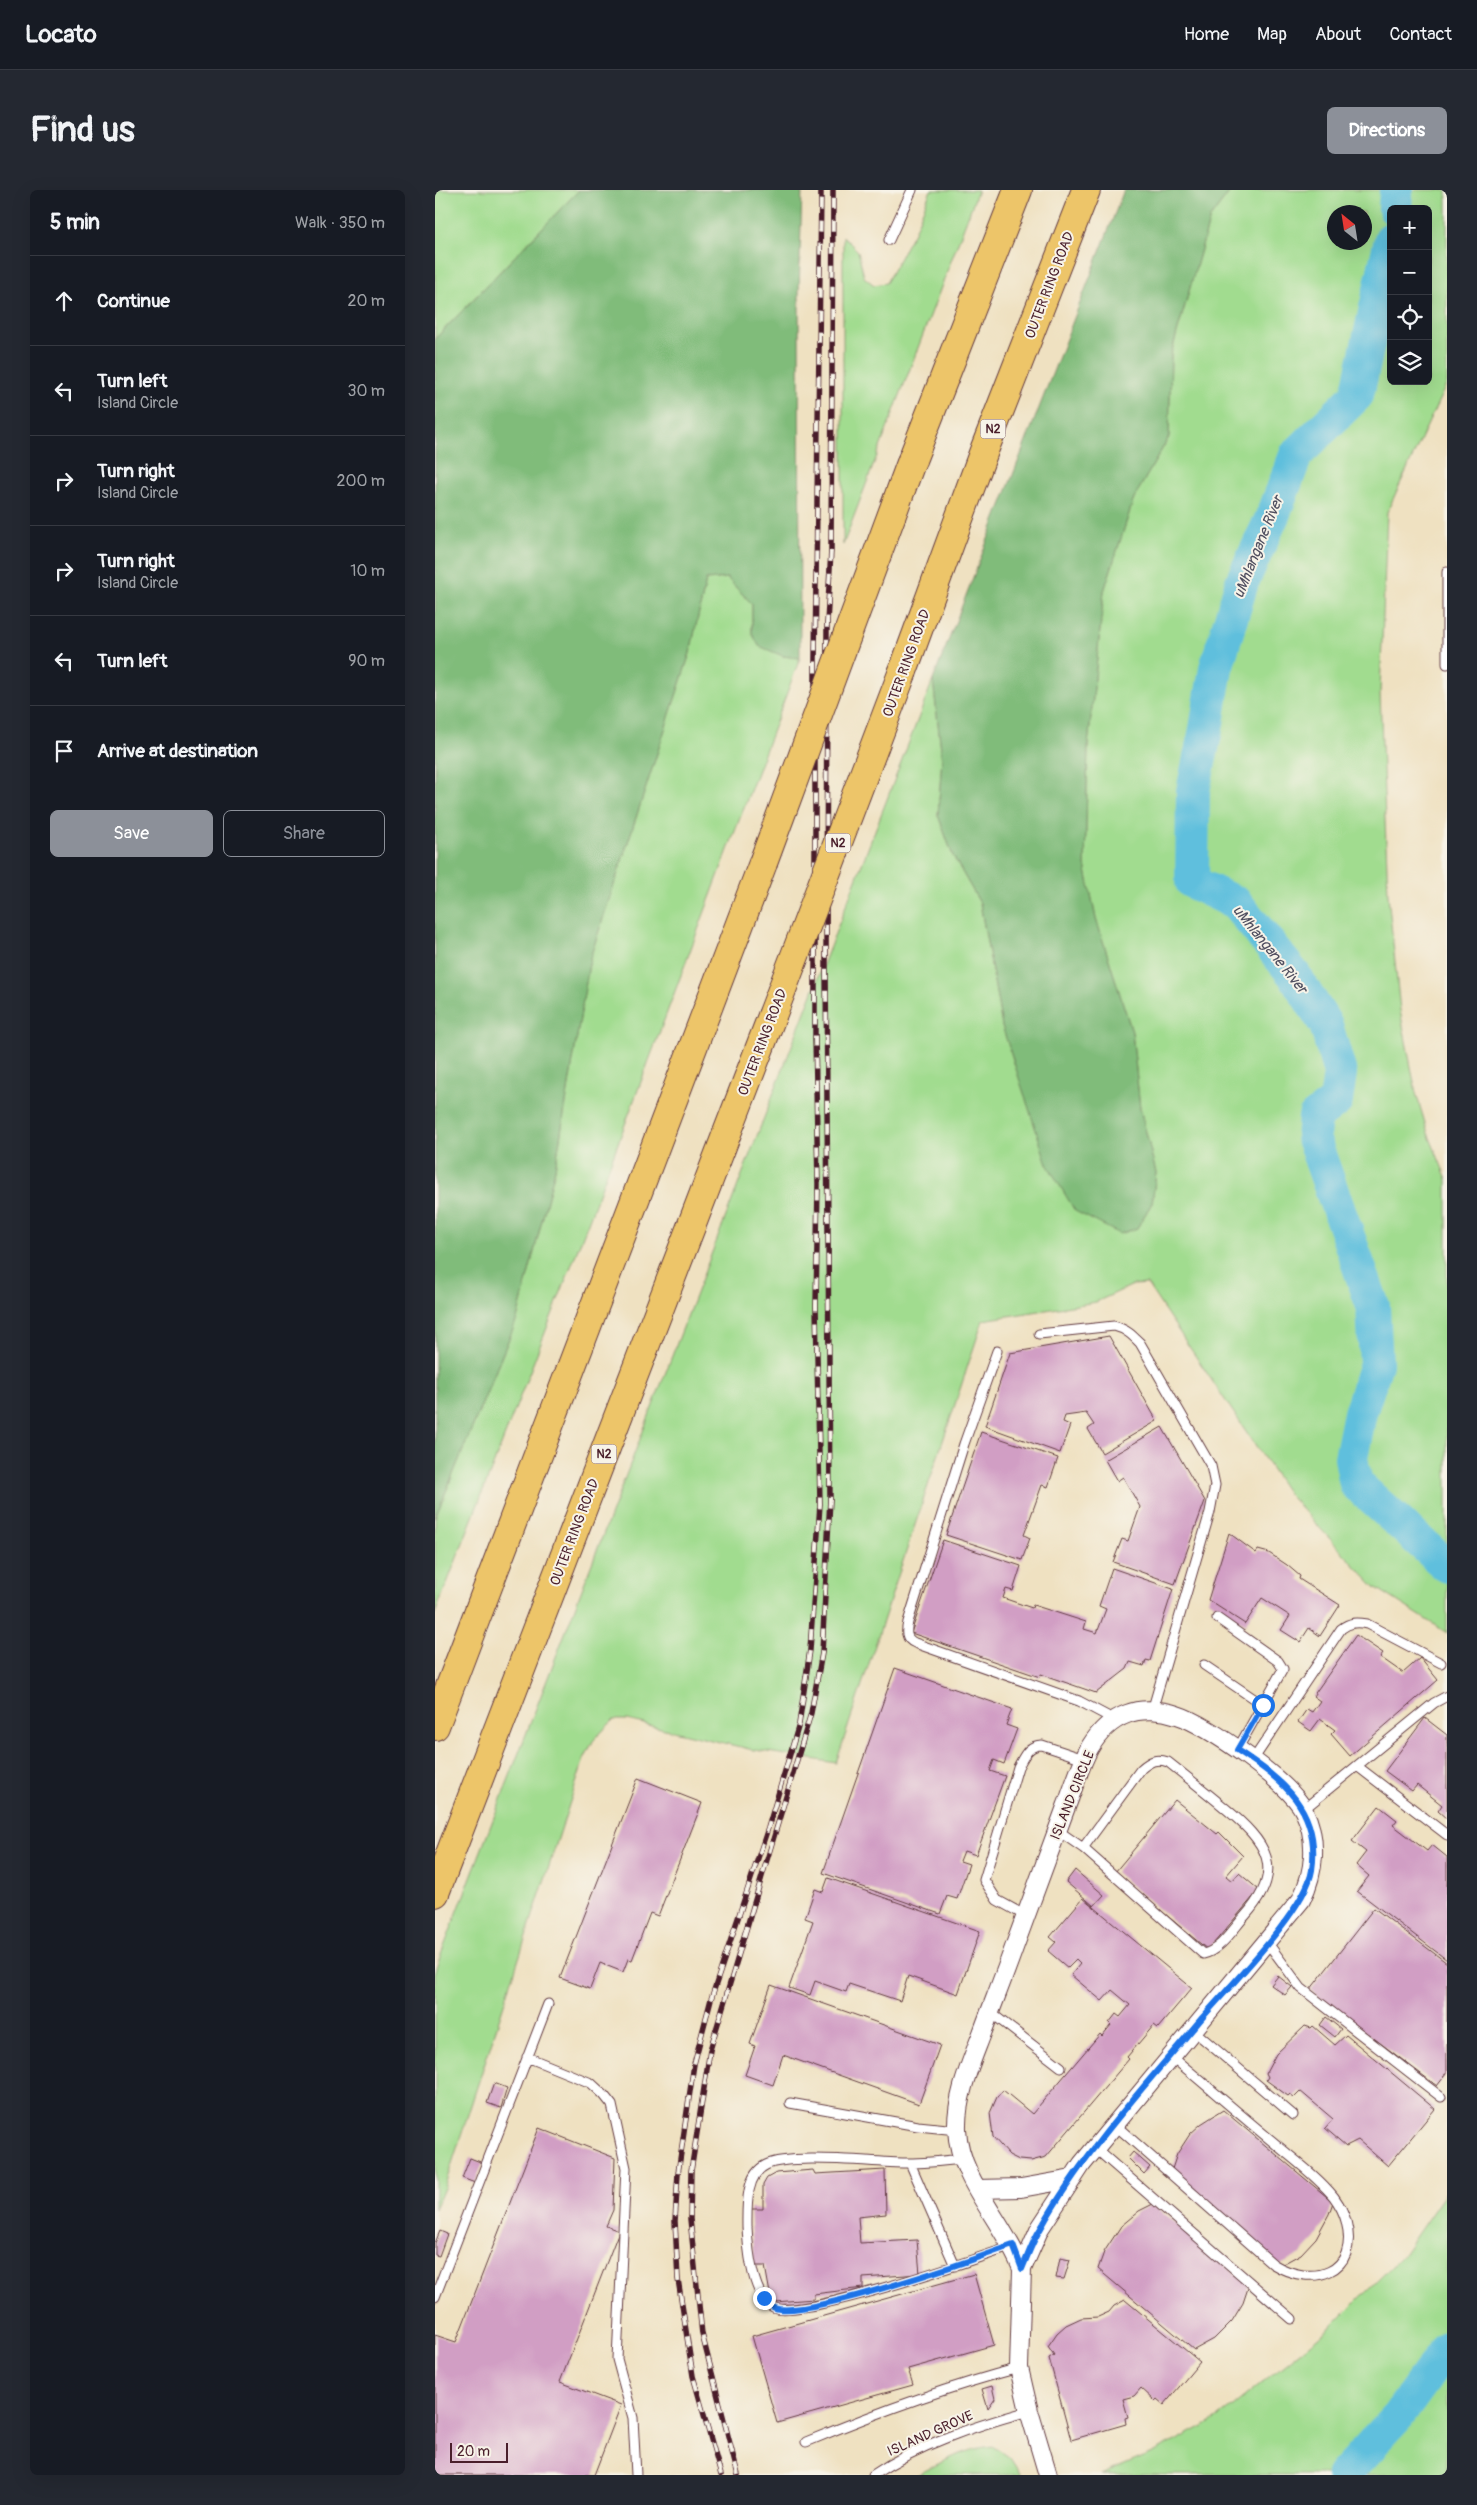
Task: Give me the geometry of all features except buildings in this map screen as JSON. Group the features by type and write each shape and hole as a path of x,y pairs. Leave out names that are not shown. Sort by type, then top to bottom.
{"highway":[{"path":"435,1726 763,863 912,460 1018,190"},
{"name":"OUTER RING ROAD","path":"435,1893 772,1016 985,448 1086,190"}],"street":[{"name":"ISLAND CIRCLE","path":"1022,2269 1013,2245 977,2189 961,2159 957,2130 958,2106 990,2012 1057,1830 1085,1759 1100,1732 1115,1720 1127,1714 1152,1711 1180,1716 1253,1760 1293,1794 1304,1809 1311,1829 1313,1853 1308,1887 1301,1900 1267,1942 1095,2148 1040,2228 1022,2269 1019,2368 1029,2411 1048,2475"},
{"path":"977,2189 1021,2188 1072,2180"}],"lane":[{"path":"889,240 912,190"},
{"path":"1447,572 1447,664"},
{"path":"1039,1334 1114,1326 1123,1328 1131,1334 1140,1343 1205,1453 1215,1476 1210,1512 1152,1711"},
{"path":"997,1351 931,1546 908,1622 907,1634 909,1640 915,1643 1071,1698 1115,1720"},
{"path":"1217,1618 1283,1666 1283,1671 1237,1750"},
{"path":"1253,1760 1341,1629 1347,1625 1359,1622 1367,1624 1441,1663"},
{"path":"1204,1665 1263,1705"},
{"path":"1304,1809 1434,1703 1447,1696"},
{"path":"1026,1916 997,1900 984,1880 1017,1767 1028,1750 1036,1745 1043,1745 1085,1759"},
{"path":"1057,1830 1083,1848 1203,1954 1214,1950 1256,1904 1265,1887 1267,1872 1265,1853 1260,1842 1245,1825 1201,1788 1168,1762 1160,1760 1154,1760 1141,1769 1083,1848"},
{"path":"1357,1766 1447,1835"},
{"path":"1267,1942 1301,1988 1441,2097"},
{"path":"435,2296 549,2004"},
{"path":"990,2012 1061,2067"},
{"path":"1193,2030 1293,2115"},
{"path":"1114,2124 1273,2264 1285,2271 1302,2276 1326,2273 1335,2268 1345,2256 1349,2244 1345,2220 1334,2198 1311,2174 1171,2056"},
{"path":"527,2057 591,2084 612,2105 626,2168 617,2359 633,2418 636,2475"},
{"path":"790,2103 918,2126 957,2130"},
{"path":"1095,2148 1292,2319"},
{"path":"961,2159 910,2163 801,2160 782,2161 762,2168 753,2179 747,2203 748,2243 755,2279 761,2293 775,2309 787,2310 839,2300 955,2266 1013,2245"},
{"path":"910,2163 955,2266"},
{"path":"807,2442 876,2413 973,2380 1019,2368"},
{"name":"ISLAND GROVE","path":"873,2475 938,2441 985,2423 1029,2411"}],"green space":[{"path":"435,190 579,190 435,339"},
{"path":"579,190 802,190 799,293 800,658 783,656 759,646 752,633 752,604 727,578 706,580 690,653 590,958 555,1169 517,1319 435,1518 435,339"},
{"path":"931,190 978,190 843,545 843,236 858,251 864,277 874,285 886,283 914,232"},
{"path":"1124,190 1231,190 1210,218 1171,354 1169,437 1134,498 1104,591 1088,745 1085,865 1096,919 1132,1032 1140,1108 1156,1173 1152,1203 1137,1228 1120,1234 1075,1211 1047,1164 1002,1026 980,903 953,856 938,815 942,758 933,680"},
{"path":"1231,190 1447,190 1447,383 1387,512 1380,693 1388,895 1400,1010 1416,1093 1428,1133 1447,1179 1447,1633 1375,1587 1289,1495 1147,1284 1133,1285 1096,1302 983,1320 836,1763 749,1749 627,1720 613,1720 593,1741 584,1759 444,2188 435,2209 435,1970 933,680 942,758 938,815 953,856 980,903 1002,1026 1120,1234 1137,1228 1152,1203 1156,1173 1140,1108 1132,1032 1096,919 1085,865 1088,745 1104,591 1134,498 1169,437 1171,354 1210,218"},
{"path":"727,578 752,604 752,633 783,656 800,658 588,1223 435,1614 435,1518 517,1319 555,1169 590,958 690,653 706,580"},
{"path":"1447,2191 1447,2475 1101,2475 1153,2453 1218,2418 1331,2327 1402,2256"},
{"path":"994,2446 1010,2458 1021,2475 917,2475 964,2453"}],"waterway":[{"name":"uMhlangane River","path":"1395,205 1396,190"},
{"name":"uMhlangane River","path":"1389,250 1357,395 1296,455 1274,513 1242,582 1216,668 1193,791 1192,882 1236,903 1295,976 1326,1025 1340,1073 1336,1101 1315,1117 1313,1138 1373,1306 1376,1364 1360,1413 1351,1458 1356,1484 1447,1566"},
{"name":"uMhlangane River","path":"1343,2475 1398,2416 1447,2348"}],"railway":[{"path":"721,2475 693,2376 678,2279 675,2221 678,2173 694,2064 711,1999 768,1828 799,1724 810,1650 820,1504 816,1306 818,1184 815,1036 815,660 821,190"},
{"path":"738,2475 702,2334 690,2219 691,2171 710,2050 811,1713 822,1653 830,1499 826,968 827,623 831,550 833,190"}],"route":[{"path":"764,2298 775,2309 787,2310 839,2300 955,2266 1013,2245 1022,2269 1040,2228 1082,2164 1267,1942 1301,1900 1308,1887 1312,1871 1313,1853 1311,1829 1304,1809 1293,1794 1253,1760 1237,1750 1263,1705"}]}
